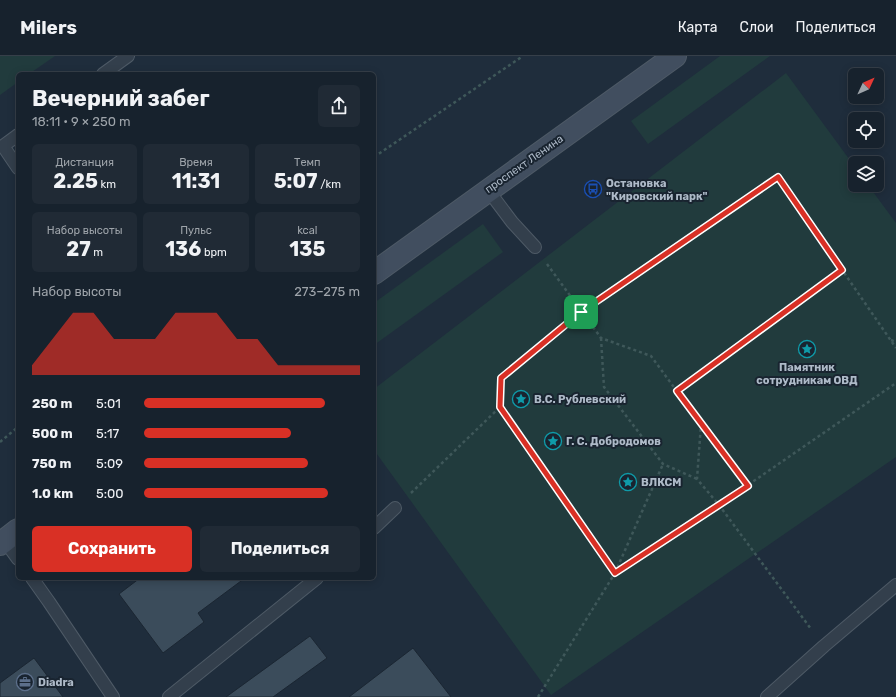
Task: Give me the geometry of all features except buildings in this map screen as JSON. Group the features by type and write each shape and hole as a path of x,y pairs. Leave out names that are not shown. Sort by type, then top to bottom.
{"main road":[{"name":"проспект Ленина","path":"376,272 675,56"}],"lane":[{"path":"106,72 128,56"},
{"path":"16,136 3,146 16,165"},
{"path":"488,190 512,222 535,248"},
{"path":"376,526 395,508"},
{"path":"7,538 16,555"},
{"path":"33,580 112,697"},
{"path":"169,697 315,580"},
{"path":"767,697 896,585"}],"path":[{"path":"376,156 523,56"},
{"path":"615,573 500,407 501,378 581,312 778,177 896,348"},
{"path":"535,248 601,338 651,356 748,486"},
{"path":"677,391 842,270"},
{"path":"601,338 604,387 663,464 697,479 719,505 824,646"},
{"path":"890,340 896,342"},
{"path":"615,573 748,486 896,383"},
{"path":"395,508 500,407"},
{"path":"697,479 701,424"},
{"path":"0,442 16,429"},
{"path":"538,697 615,573 663,464"}],"green space":[{"path":"0,56 55,56 32,72 16,72 16,83 0,95"},
{"path":"720,56 770,56 648,144 631,121"},
{"path":"786,73 848,157 848,192 873,192 896,223 896,457 551,695 376,453 376,387"},
{"path":"483,224 503,252 376,344 376,302"}],"place":[{"name":"Остановка \"Кировский парк\"","path":"593,189"},
{"name":"Памятник сотрудникам ОВД","path":"807,349"},
{"name":"В.С. Рублевский","path":"521,399"},
{"name":"Г. С. Добродомов","path":"553,441"},
{"name":"ВЛКСМ","path":"628,482"},
{"name":"Diadra","path":"25,682"}],"route":[{"path":"778,177 842,270 677,391 748,486 615,573 500,407 501,378 581,312 778,177"}]}
